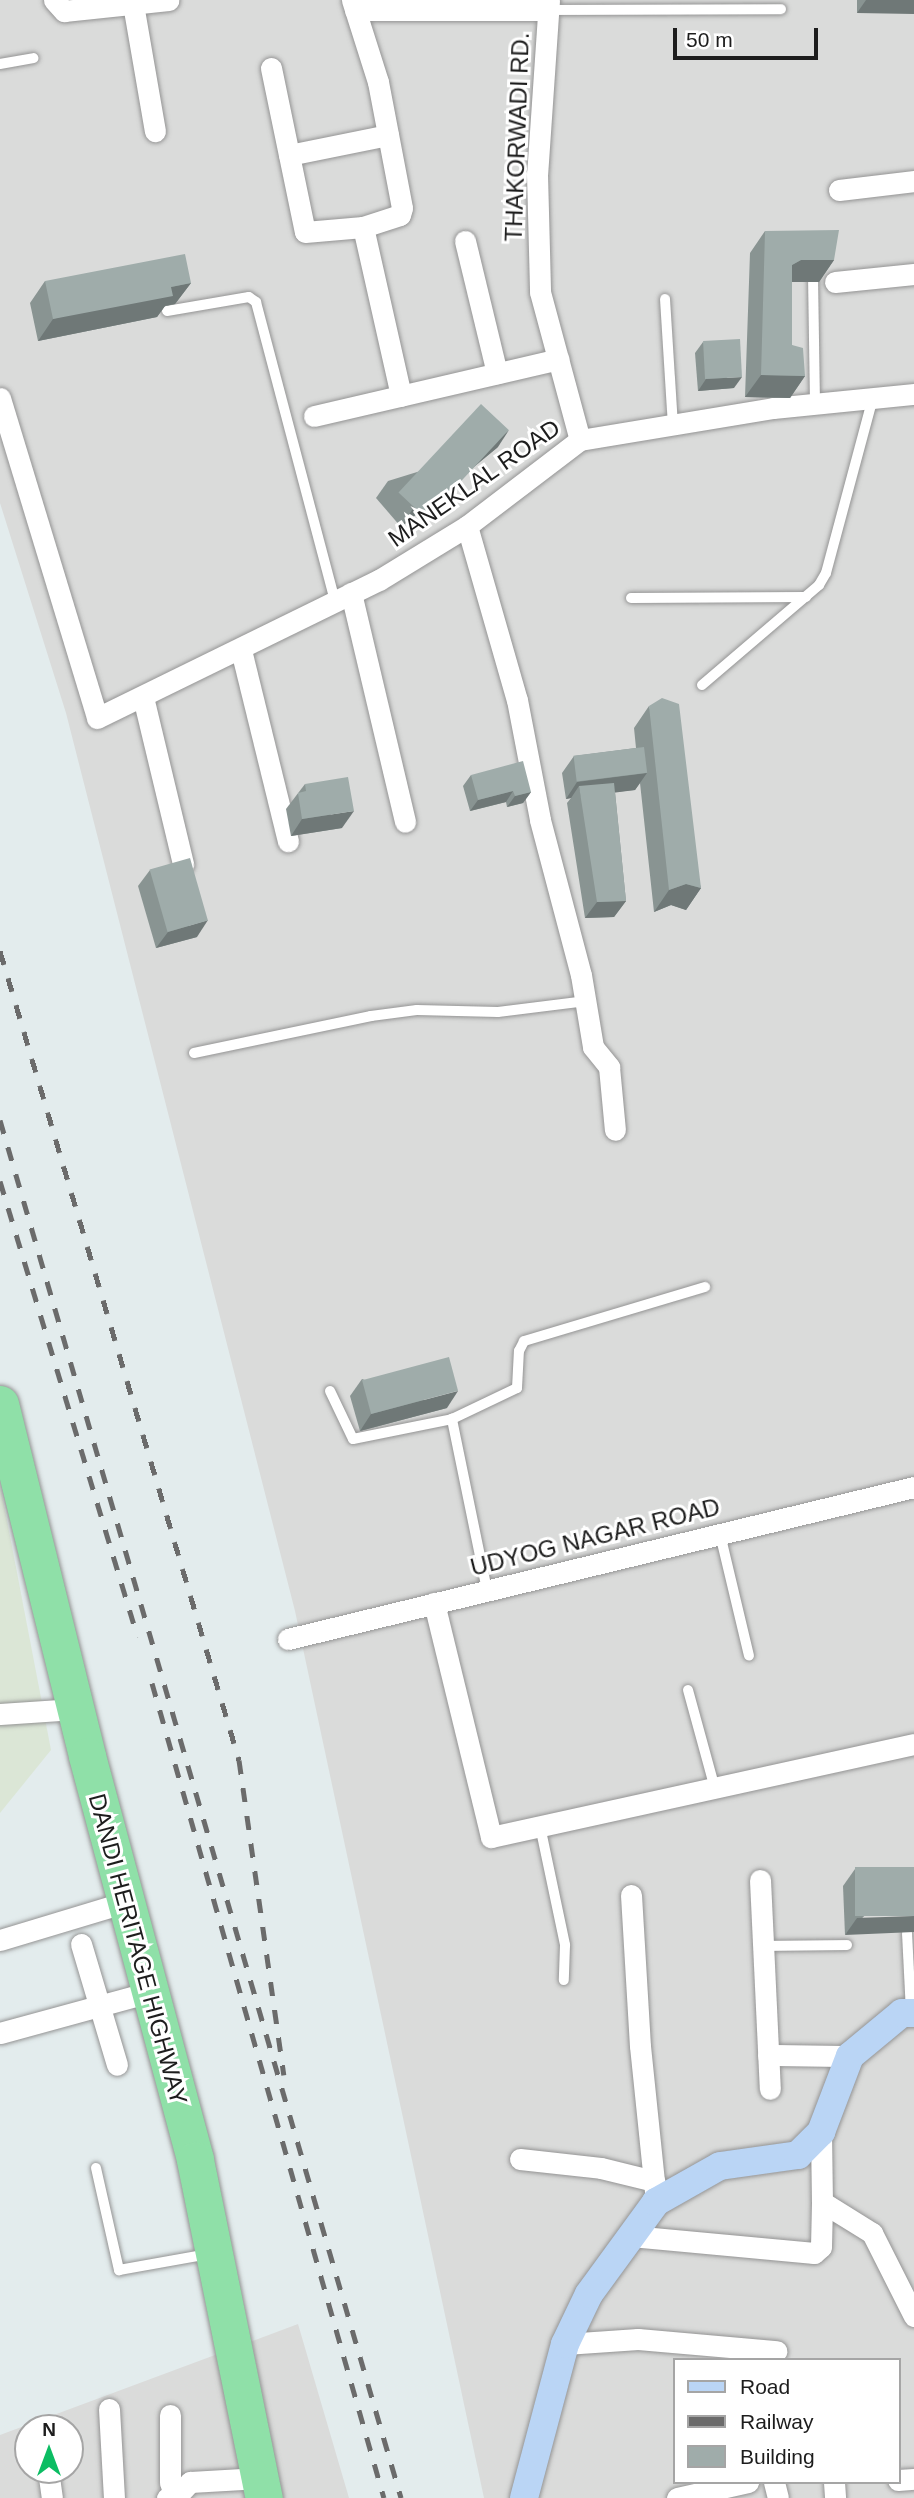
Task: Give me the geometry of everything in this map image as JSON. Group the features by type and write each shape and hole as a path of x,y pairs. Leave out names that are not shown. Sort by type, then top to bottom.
{"highway":[{"name":"DANDI HERITAGE HIGHWAY","path":"0,1404 8,1468 195,2160 262,2488"}],"main road":[{"path":"524,2498 536,2440 565,2344 589,2294 631,2236 655,2191 720,2166 798,2155 821,2133 850,2056 902,2013 912,2013"}],"street":[{"path":"54,0 64,11 168,0"},
{"path":"133,4 155,131"},
{"path":"271,68 307,234 363,227 402,212 378,82 354,5 548,5"},
{"name":"THAKORWADI RD.","path":"548,5 537,174 540,292 580,439"},
{"path":"289,155 388,135"},
{"path":"839,190 914,181"},
{"path":"363,227 401,396"},
{"path":"465,241 497,373"},
{"path":"835,282 914,274"},
{"path":"314,416 558,359"},
{"name":"MANEKLAL ROAD","path":"0,398 97,718 241,650 343,597 467,526 580,439 815,404 914,394"},
{"path":"467,526 514,690 540,820 586,1001 593,1047 609,1067 615,1130"},
{"path":"343,597 405,822"},
{"path":"241,650 288,841"},
{"path":"144,697 183,864"},
{"name":"UDYOG NAGAR ROAD","path":"288,1639 914,1487"},
{"path":"434,1603 491,1837 714,1785 914,1744"},
{"path":"0,1714 75,1709"},
{"path":"760,1880 770,2090"},
{"path":"520,2159 601,2168 655,2191 631,1895"},
{"path":"0,1940 126,1902"},
{"path":"81,1944 117,2065"},
{"path":"0,2033 150,1992"},
{"path":"768,2055 850,2056"},
{"path":"631,2236 814,2253 821,2246 821,2133"},
{"path":"822,2202 873,2233 914,2316"},
{"path":"565,2344 638,2339 776,2351"},
{"path":"109,2409 114,2498"},
{"path":"170,2414 170,2482 173,2498"},
{"path":"173,2498 190,2482 262,2488"},
{"path":"685,2492 735,2484"}],"lane":[{"path":"548,5 781,9"},
{"path":"0,64 33,58"},
{"path":"813,276 815,404"},
{"path":"167,311 249,297 256,302 343,597"},
{"path":"665,299 673,425"},
{"path":"702,685 806,597 826,573 873,398"},
{"path":"631,598 806,597"},
{"path":"194,1053 371,1016 417,1010 498,1012 586,1001"},
{"path":"330,1391 353,1439 452,1419 517,1388 519,1351 524,1341 705,1287"},
{"path":"452,1419 487,1590"},
{"path":"720,1534 749,1656"},
{"path":"688,1690 714,1785"},
{"path":"540,1826 565,1945 564,1980"},
{"path":"907,1933 912,2013"},
{"path":"763,1946 847,1945"},
{"path":"96,2168 118,2270 214,2253"}],"shaded area":[{"path":"0,0 914,0 914,2498 484,2498 295,1611 66,713 0,503"},
{"path":"0,1484 51,1750 0,1813"},
{"path":"298,2324 349,2498 0,2498 0,2435 14,2430 14,2484 84,2484 84,2414 56,2414"}],"building":[{"path":"839,230 834,260 801,260 792,265 792,345 803,348 805,376 761,375 765,231"},
{"path":"185,254 191,283 171,287 173,296 53,319 45,281"},
{"path":"740,339 742,377 705,379 703,341"},
{"path":"481,404 509,430 426,518 398,492"},
{"path":"662,698 679,704 701,888 686,884 669,890 649,706"},
{"path":"644,747 647,773 577,781 574,756"},
{"path":"523,761 531,792 515,796 513,791 478,800 471,775"},
{"path":"348,777 354,811 302,819 298,793 306,791 305,784"},
{"path":"614,783 626,901 597,902 579,786"},
{"path":"190,858 208,920 168,932 150,870"},
{"path":"449,1357 458,1391 371,1414 362,1380"},
{"path":"855,1867 914,1867 914,1916 855,1916"}],"railway":[{"path":"0,951 239,1760 284,2075"},
{"path":"0,1120 401,2498"},
{"path":"0,1181 138,1637"},
{"path":"152,1683 384,2498"}]}
